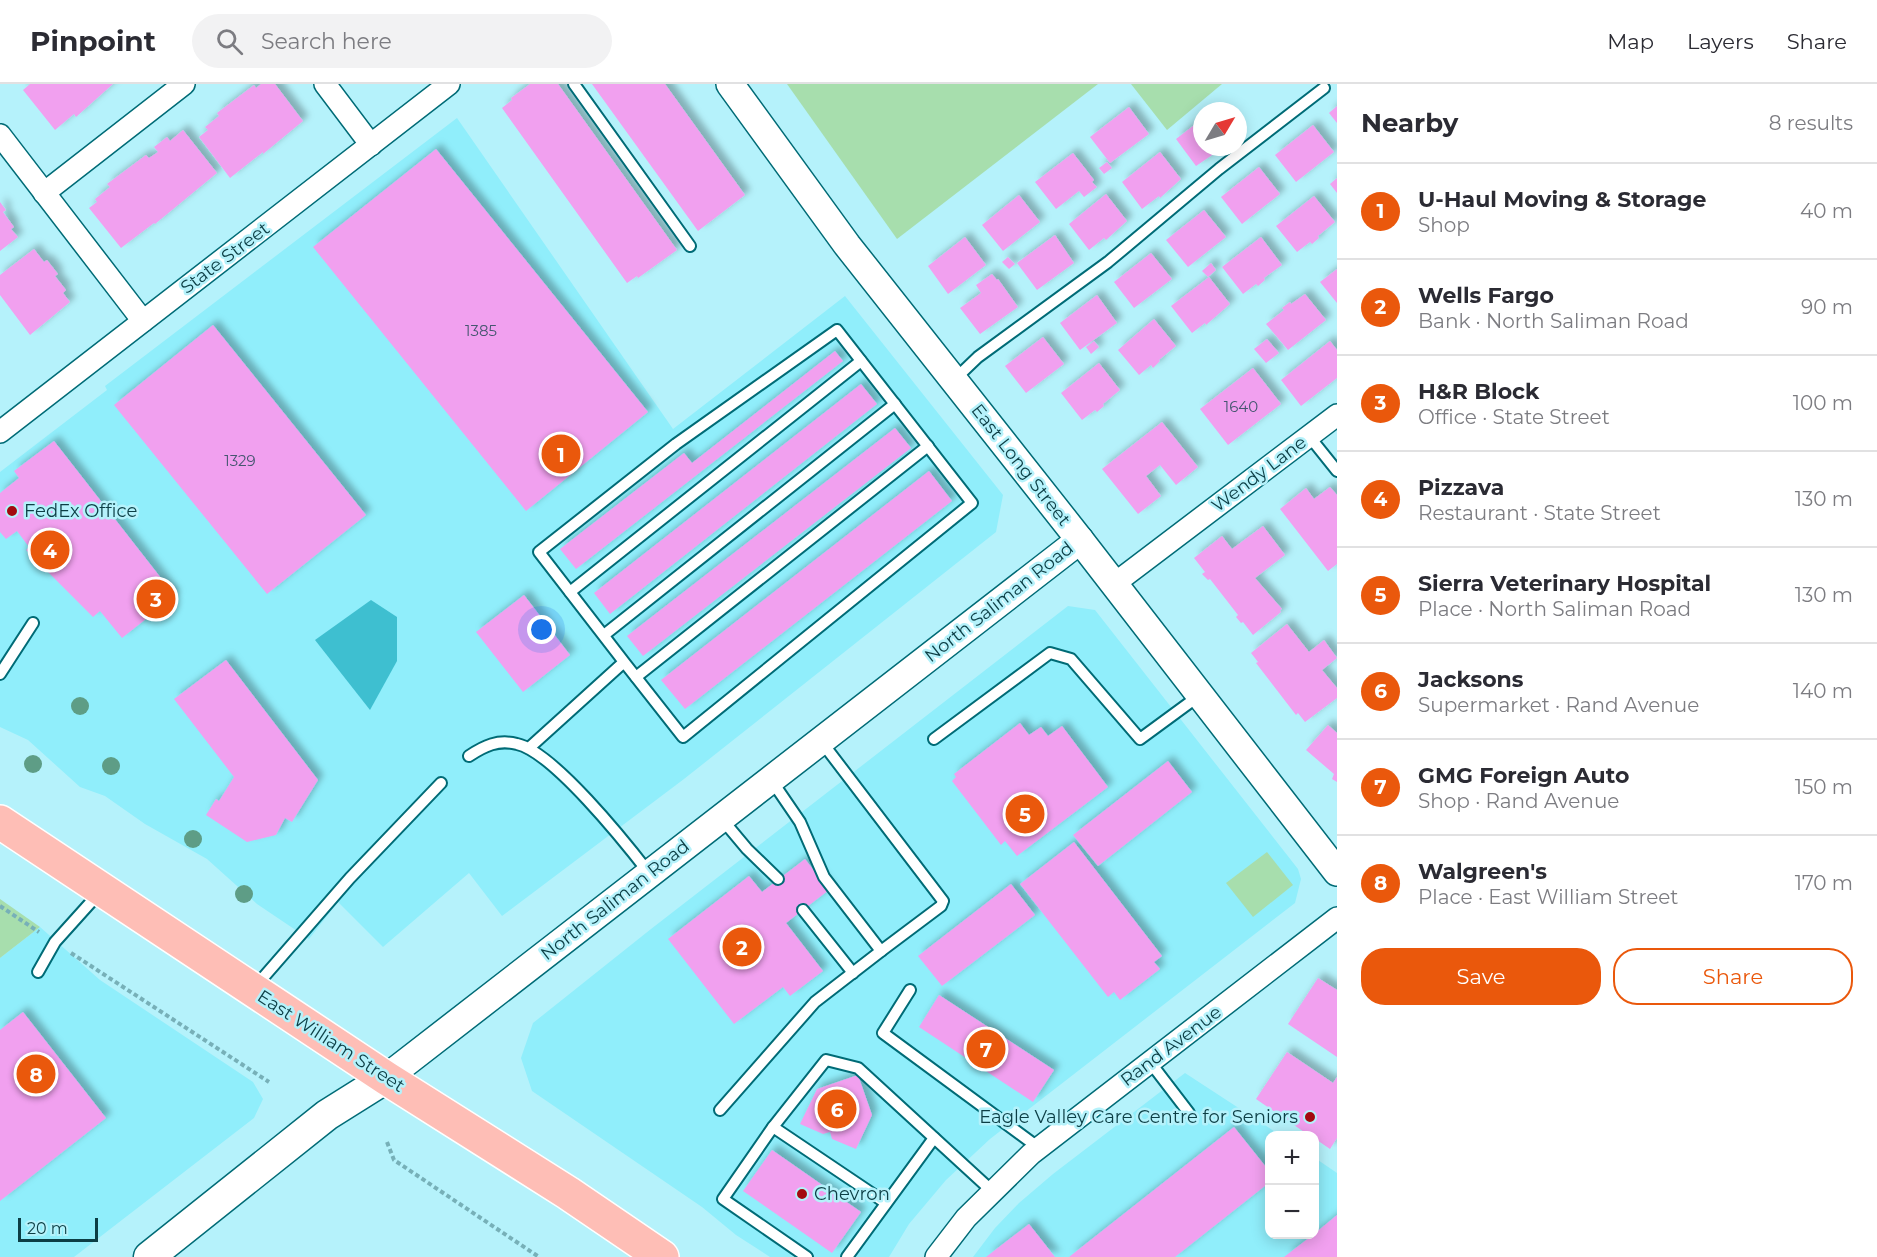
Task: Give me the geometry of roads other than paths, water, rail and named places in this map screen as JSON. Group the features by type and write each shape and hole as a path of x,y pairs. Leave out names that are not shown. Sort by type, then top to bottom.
{"main road":[{"name":"East William Street","path":"0,822 386,1078 568,1193 663,1257"},
{"name":"North Saliman Road","path":"149,1257 327,1115 386,1078"}],"street":[{"path":"44,193 184,84"},
{"path":"325,84 371,145"},
{"name":"State Street","path":"0,432 449,84"},
{"name":"East Long Street","path":"730,84 847,245 1080,540 1337,872"},
{"path":"0,135 143,321"},
{"name":"Wendy Lane","path":"1114,584 1337,415"},
{"name":"North Saliman Road","path":"386,1078 1080,540"},
{"name":"Rand Avenue","path":"936,1257 948,1239 992,1191 1039,1148 1337,918"}],"lane":[{"path":"574,84 690,246"},
{"path":"954,380 978,357 1108,262 1219,169 1324,87"},
{"path":"837,330 895,404 972,503 683,736 539,552 676,444 837,330"},
{"path":"570,592 861,361"},
{"path":"603,635 895,404"},
{"path":"1309,436 1337,471"},
{"path":"636,677 928,446"},
{"path":"0,674 33,623"},
{"path":"934,739 1050,653 1071,659 1140,739 1200,695"},
{"path":"529,748 624,662"},
{"path":"720,1110 815,1002 940,906 943,901 821,740"},
{"path":"469,756 484,746 499,742 516,743 529,748 552,766 593,806 650,873"},
{"path":"771,779 800,822 824,877 881,951"},
{"path":"253,990 350,878 441,783"},
{"path":"721,818 747,849 778,879"},
{"path":"38,972 55,942 102,890"},
{"path":"803,910 853,973"},
{"path":"910,990 883,1033 1039,1148"},
{"path":"807,1257 723,1199 773,1127 826,1060 858,1068 992,1191"},
{"path":"1150,1062 1189,1113"},
{"path":"773,1127 886,1203"},
{"path":"847,1257 934,1138"}],"place":[{"name":"U-Haul Moving & Storage","path":"561,454"},
{"name":"FedEx Office","path":"12,511"},
{"name":"Pizzava","path":"50,550"},
{"name":"H&R Block","path":"156,599"},
{"name":"Sierra Veterinary Hospital","path":"1025,814"},
{"name":"Wells Fargo","path":"742,947"},
{"name":"GMG Foreign Auto","path":"986,1049"},
{"name":"Walgreen's","path":"36,1074"},
{"name":"Jacksons","path":"837,1109"},
{"name":"Eagle Valley Care Centre for Seniors","path":"1310,1117"},
{"name":"Chevron","path":"802,1194"}]}
